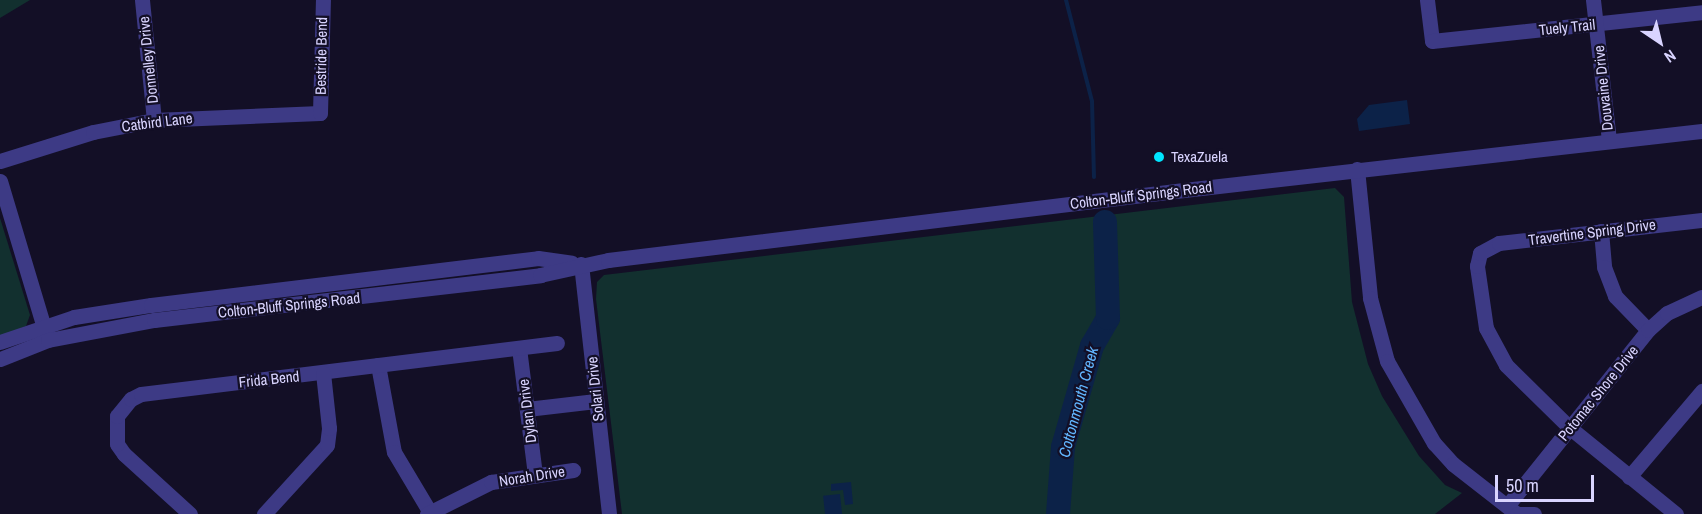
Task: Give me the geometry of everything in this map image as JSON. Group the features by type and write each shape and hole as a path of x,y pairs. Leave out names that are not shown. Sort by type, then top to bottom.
{"street":[{"name":"Donnelley Drive","path":"142,0 154,120"},
{"name":"Bestride Bend","path":"320,113 323,0"},
{"name":"Tuely Trail","path":"1427,0 1432,41 1702,12"},
{"name":"Douvaine Drive","path":"1593,0 1609,141"},
{"name":"Catbird Lane","path":"0,161 93,132 154,120 320,113"},
{"name":"Colton-Bluff Springs Road","path":"0,342 151,305 538,258 581,264 1357,168 1702,131"},
{"path":"1357,168 1370,298 1387,361 1434,443 1453,464 1514,511 1534,514"},
{"path":"0,181 46,332"},
{"name":"Travertine Spring Drive","path":"1570,428 1506,365 1494,347 1480,304 1477,266 1485,249 1499,243 1702,220"},
{"path":"1601,231 1604,267 1615,296 1648,330"},
{"name":"Solari Drive","path":"581,264 609,514"},
{"name":"Potomac Shore Drive","path":"1514,511 1570,428 1648,330 1667,313 1702,297"},
{"name":"Colton-Bluff Springs Road","path":"0,359 46,332"},
{"name":"Frida Bend","path":"190,514 121,449 116,427 124,406 141,394 558,343"},
{"name":"Dylan Drive","path":"519,348 534,474"},
{"path":"378,365 394,452 429,513"},
{"path":"264,514 323,451 329,439 323,373"},
{"path":"1629,477 1677,416 1702,391"},
{"path":"527,409 596,401"},
{"path":"1570,428 1676,514"},
{"name":"Norah Drive","path":"429,513 485,484 534,474 573,470"}],"green space":[{"path":"0,0 30,0 0,18"},
{"path":"1335,188 1344,197 1352,302 1368,364 1382,396 1419,456 1445,485 1462,493 1435,514 622,514 596,299 597,282 604,275"},
{"path":"0,218 30,315 26,326 0,337"}],"water":[{"path":"1407,100 1410,124 1359,131 1357,119 1369,105"},
{"path":"851,482 853,504 845,505 843,490 831,491 831,484"},
{"path":"840,494 842,514 825,514 823,496"}],"waterway":[{"name":"Cottonmouth Creek","path":"1066,0 1092,101 1094,177"},
{"name":"Cottonmouth Creek","path":"1058,514 1063,447 1092,346 1108,318 1105,222"}],"place":[{"name":"TexaZuela","path":"1159,157"}]}
